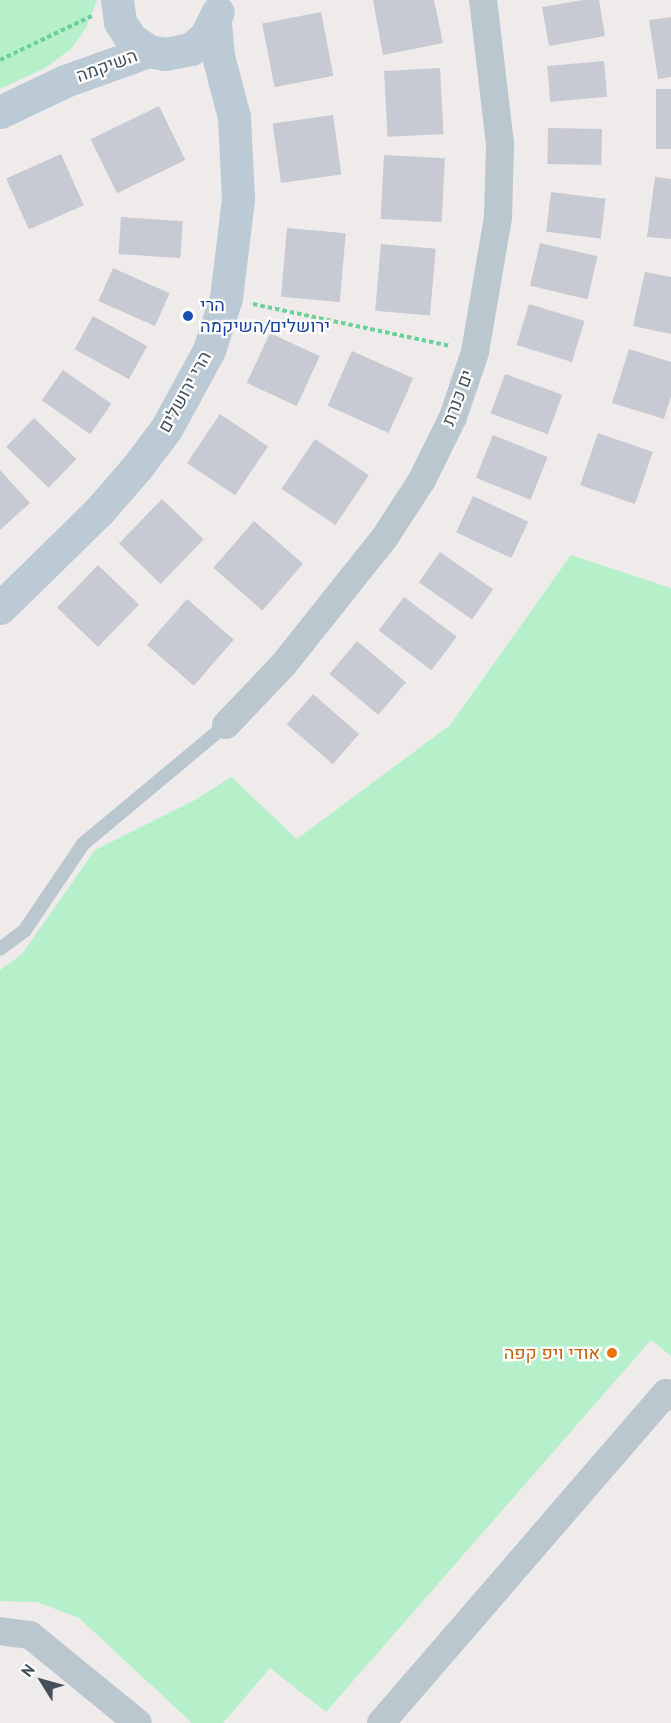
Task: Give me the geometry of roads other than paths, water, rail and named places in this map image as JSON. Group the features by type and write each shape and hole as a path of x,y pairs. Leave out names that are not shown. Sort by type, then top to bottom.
{"street":[{"name":"ים כנרת","path":"226,725 284,664 386,537 422,480 453,417 475,351 498,217 500,144 483,0"},
{"path":"117,2 120,22 130,39 162,52 204,75 234,117"},
{"name":"השיקמה","path":"65,81 100,46 112,26 117,2"},
{"name":"השיקמה","path":"0,112 65,81 162,52 191,48 205,37 221,7"},
{"name":"הרי ירושלים","path":"0,608 100,510 166,429 209,350 226,298 238,199 234,117 218,56 221,7"},
{"path":"381,1723 666,1393 671,1398"},
{"path":"0,1631 30,1635 138,1723"}],"lane":[{"path":"0,949 25,930 83,844 226,725"}],"place":[{"name":"הרי ירושלים/השיקמה","path":"188,316"},
{"name":"אודי ויפ קפה","path":"612,1353"}]}
